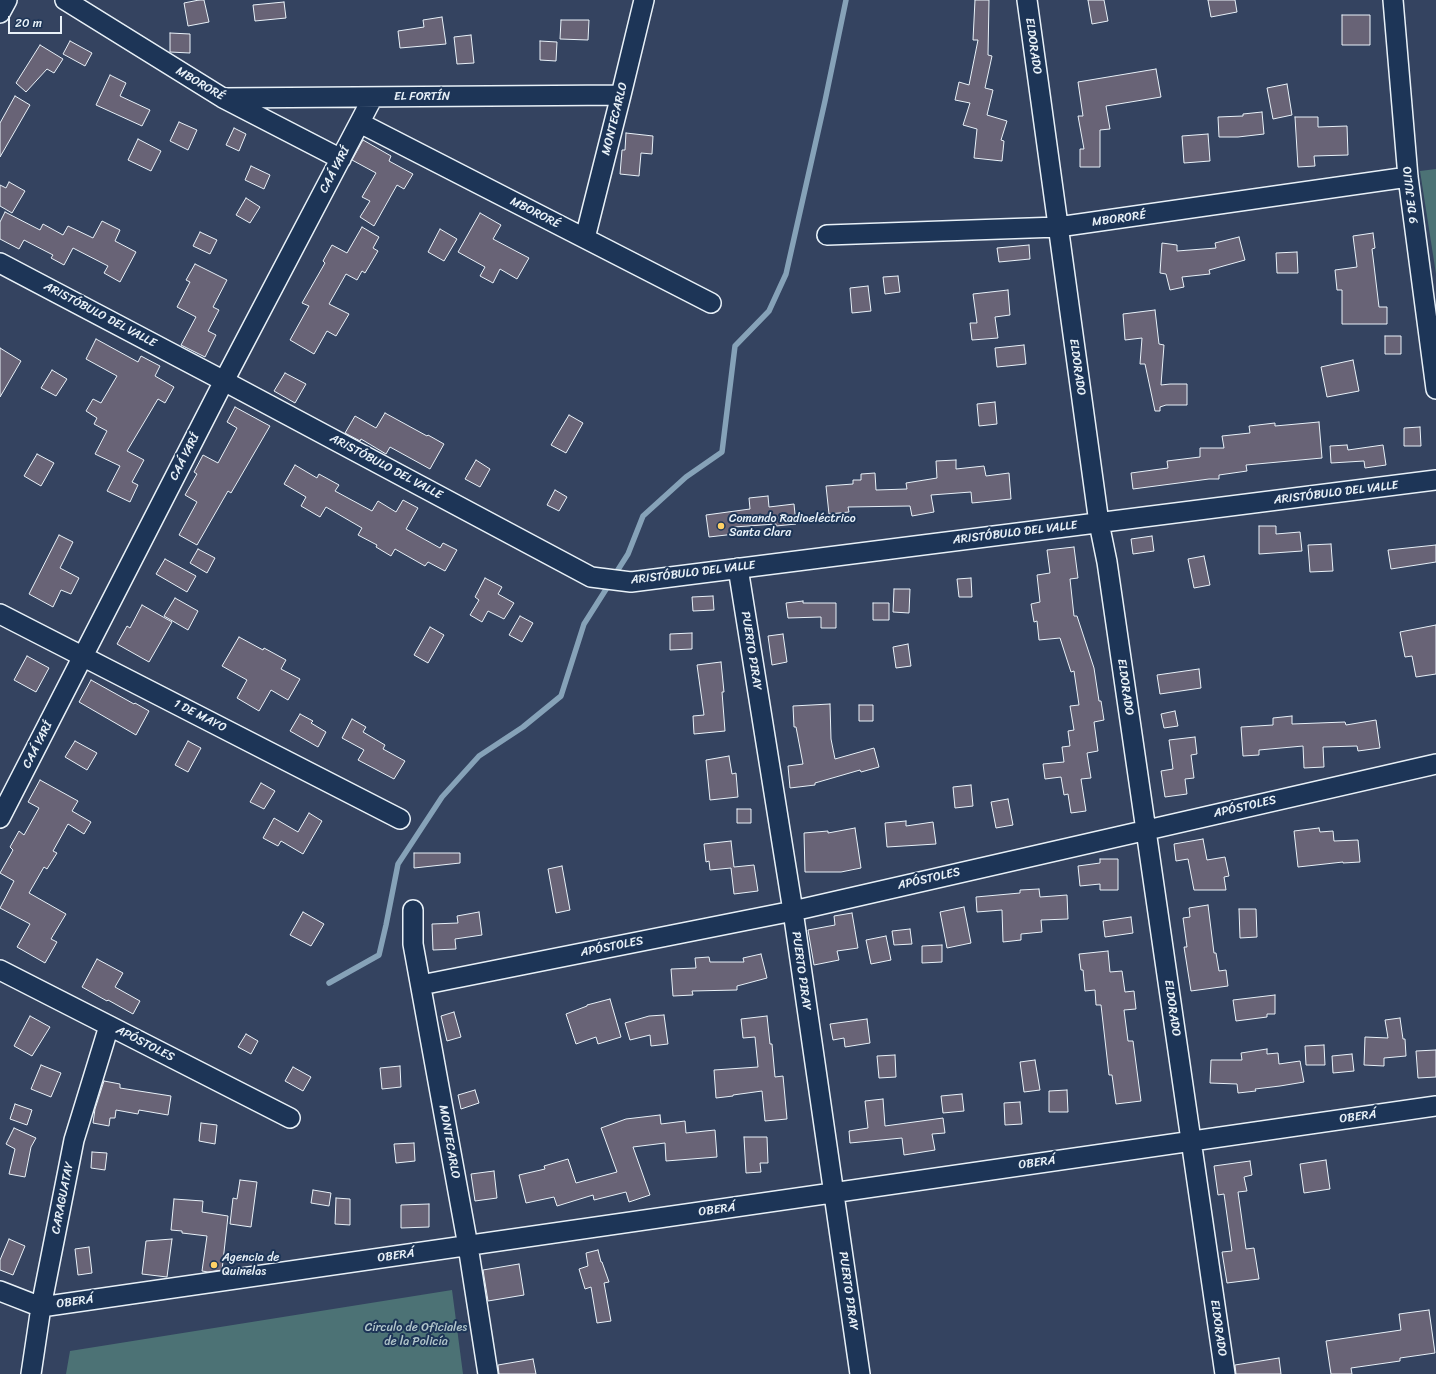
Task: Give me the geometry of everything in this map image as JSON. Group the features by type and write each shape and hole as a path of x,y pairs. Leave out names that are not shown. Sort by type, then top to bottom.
{"street":[{"path":"0,13 7,0"},
{"name":"MBORORÉ","path":"65,0 223,98 341,159"},
{"name":"MONTECARLO","path":"585,238 622,96 644,0"},
{"name":"ELDORADO","path":"1027,0 1099,523 1107,562 1225,1374"},
{"name":"9 DE JULIO","path":"1393,0 1408,177 1436,389"},
{"name":"EL FORTÍN","path":"223,98 622,96"},
{"name":"CAÁ YARÍ","path":"0,818 224,381 373,97"},
{"name":"MBORORÉ","path":"360,123 711,303"},
{"name":"MBORORÉ","path":"827,235 1058,227 1408,177"},
{"name":"ARISTÓBULO DEL VALLE","path":"0,263 591,577 631,582 1436,480"},
{"name":"PUERTO PIRAY","path":"738,568 793,911 860,1374"},
{"name":"1 DE MAYO","path":"0,614 400,818"},
{"name":"APÓSTOLES","path":"420,985 793,911 1436,764"},
{"name":"MONTECARLO","path":"413,910 413,944 468,1246 488,1374"},
{"name":"APÓSTOLES","path":"0,970 290,1118"},
{"name":"CARAGUATAY","path":"31,1374 42,1307 74,1140 109,1026"},
{"name":"OBERÁ","path":"0,1291 42,1307 1436,1106"}],"green space":[{"path":"1436,169 1436,274 1420,171"},
{"name":"Círculo de Oficiales de la Policía","path":"452,1290 463,1374 66,1374 70,1351"}],"building":[{"path":"204,0 209,22 188,26 184,3"},
{"path":"975,0 989,0 988,55 992,56 985,88 993,90 987,115 1007,121 1001,140 1004,141 1002,161 974,158 977,129 963,125 970,103 955,100 959,82 969,85 978,40 973,40"},
{"path":"1088,0 1104,0 1108,21 1092,24"},
{"path":"1208,0 1235,0 1237,12 1211,17"},
{"path":"284,2 286,18 255,21 253,5"},
{"path":"1342,15 1370,15 1370,45 1342,45"},
{"path":"442,17 446,44 400,48 398,31 424,27 423,20"},
{"path":"561,20 589,20 588,40 560,39"},
{"path":"170,33 190,34 190,53 170,52"},
{"path":"471,35 474,63 457,64 454,37"},
{"path":"70,41 92,53 85,66 63,54"},
{"path":"540,41 557,42 556,61 540,60"},
{"path":"40,45 63,59 54,73 47,69 26,92 16,83"},
{"path":"1156,69 1161,97 1106,106 1110,129 1100,130 1100,167 1080,167 1080,149 1084,149 1078,116 1083,116 1078,82"},
{"path":"110,75 126,83 120,96 150,110 142,126 96,105"},
{"path":"1287,84 1292,115 1273,119 1267,88"},
{"path":"15,96 30,105 0,157 0,123"},
{"path":"1262,112 1264,134 1238,137 1219,137 1218,117 1243,116 1243,114"},
{"path":"1295,117 1318,117 1318,127 1347,126 1348,155 1314,156 1315,166 1298,167"},
{"path":"179,122 197,130 188,150 170,141"},
{"path":"234,128 246,134 239,151 226,145"},
{"path":"626,133 653,136 652,154 641,153 639,176 620,174 622,150 625,150"},
{"path":"1208,134 1210,161 1184,163 1182,136"},
{"path":"138,139 161,151 151,171 128,160"},
{"path":"363,140 391,156 389,161 413,174 404,189 397,185 374,226 360,217 370,201 362,197 376,173 352,160"},
{"path":"251,166 270,175 264,189 245,180"},
{"path":"9,182 25,191 12,213 0,206 0,185 6,188"},
{"path":"246,198 260,207 250,223 236,215"},
{"path":"5,212 40,230 43,224 63,235 68,226 93,238 102,221 120,230 115,241 136,252 120,282 104,273 108,266 73,248 64,265 51,258 53,255 24,240 19,249 0,239 0,222"},
{"path":"480,213 501,225 493,239 529,258 517,279 500,269 493,283 480,276 485,267 458,252"},
{"path":"362,227 379,237 373,248 378,251 365,273 362,271 357,280 346,274 329,304 349,314 336,336 327,331 314,354 290,340 309,306 302,303 325,263 323,261 332,245 347,253"},
{"path":"440,229 457,239 444,261 428,252"},
{"path":"200,232 217,240 210,254 193,246"},
{"path":"1373,233 1375,248 1372,249 1379,307 1387,307 1387,324 1342,324 1342,290 1337,290 1335,270 1357,267 1353,236"},
{"path":"1239,237 1245,260 1209,270 1210,274 1182,277 1184,287 1170,290 1166,274 1160,273 1162,243 1177,245 1177,251 1216,248 1215,243"},
{"path":"1029,245 1030,259 999,262 997,248"},
{"path":"1297,252 1298,273 1277,273 1276,253"},
{"path":"195,264 227,280 213,307 219,310 208,331 216,335 205,357 181,345 196,317 177,307 190,282 186,280"},
{"path":"898,276 900,292 885,294 883,277"},
{"path":"868,286 871,311 852,313 850,288"},
{"path":"1008,290 1010,315 995,317 998,338 972,340 970,323 977,323 973,294"},
{"path":"1155,310 1159,344 1164,345 1161,385 1187,384 1187,405 1166,405 1160,407 1160,411 1155,411 1145,364 1140,364 1142,338 1125,340 1123,314"},
{"path":"1385,336 1401,336 1401,354 1385,354"},
{"path":"96,339 138,362 141,356 160,366 155,376 174,387 165,403 158,399 127,451 144,460 132,482 138,485 130,502 107,491 120,466 95,454 107,431 94,424 97,418 86,411 93,399 101,403 117,376 86,359"},
{"path":"1024,345 1026,364 997,367 995,348"},
{"path":"0,348 21,361 0,397"},
{"path":"1353,360 1359,391 1327,397 1321,367"},
{"path":"52,370 67,379 56,396 41,388"},
{"path":"285,373 306,384 295,403 274,391"},
{"path":"995,402 997,424 979,426 977,404"},
{"path":"235,407 270,426 231,493 228,491 197,545 179,535 197,502 185,495 197,474 194,472 203,455 218,463 237,428 227,422"},
{"path":"385,413 444,444 430,469 390,447 386,454 361,439 360,441 345,433 355,416 376,428"},
{"path":"569,415 583,423 566,453 551,445"},
{"path":"1319,422 1322,458 1246,465 1247,471 1219,475 1219,479 1133,489 1131,473 1168,468 1167,461 1200,457 1200,448 1224,448 1222,436 1250,433 1249,426 1275,423 1275,426"},
{"path":"1420,427 1421,446 1404,446 1404,428"},
{"path":"1347,445 1348,450 1383,445 1386,465 1365,468 1364,461 1331,463 1330,446"},
{"path":"37,454 54,463 41,486 24,476"},
{"path":"476,460 490,469 480,487 465,479"},
{"path":"956,460 956,469 984,466 986,476 1009,473 1011,499 972,503 971,492 931,495 934,512 912,516 910,506 848,507 849,512 829,514 826,486 853,484 853,480 861,480 861,474 875,473 876,490 907,489 906,483 937,478 936,461"},
{"path":"295,465 317,478 319,474 339,485 335,491 372,511 378,501 396,512 403,500 418,508 406,529 440,548 443,543 457,550 445,571 428,562 425,566 395,549 391,556 376,547 377,545 358,535 362,528 326,507 320,517 301,506 306,497 284,484"},
{"path":"555,490 567,497 559,511 547,505"},
{"path":"768,496 769,507 794,504 796,524 734,527 735,534 709,537 706,515 750,509 749,498"},
{"path":"1259,526 1276,526 1276,534 1300,532 1302,551 1259,554"},
{"path":"59,535 73,542 60,568 79,578 71,594 61,590 53,607 29,594"},
{"path":"1152,536 1154,551 1133,554 1131,539"},
{"path":"1331,544 1333,571 1310,572 1308,545"},
{"path":"1436,545 1436,562 1391,569 1388,550"},
{"path":"1074,547 1078,578 1070,579 1074,616 1077,616 1094,668 1099,701 1101,701 1104,720 1094,722 1098,751 1087,753 1091,778 1081,779 1086,811 1071,813 1068,794 1064,795 1061,777 1045,779 1043,764 1064,762 1062,747 1070,746 1068,731 1074,730 1070,706 1079,705 1074,671 1071,672 1060,638 1039,640 1037,621 1034,622 1031,604 1040,602 1037,575 1050,573 1047,550"},
{"path":"198,549 215,558 207,573 190,563"},
{"path":"1204,556 1210,585 1194,588 1188,559"},
{"path":"165,559 196,576 187,592 156,574"},
{"path":"485,578 502,587 498,594 514,603 504,619 488,611 482,622 470,615 479,600 475,597"},
{"path":"971,578 972,597 959,597 957,579"},
{"path":"894,589 910,589 909,613 893,612"},
{"path":"713,596 714,610 693,611 692,597"},
{"path":"175,598 198,611 188,630 164,616"},
{"path":"803,601 803,603 836,603 836,628 821,628 821,617 788,618 786,603"},
{"path":"873,603 889,603 889,620 873,620"},
{"path":"142,605 172,622 149,662 117,644 127,626 130,628"},
{"path":"520,616 533,623 522,642 509,635"},
{"path":"1436,625 1436,674 1416,677 1412,656 1405,657 1400,632"},
{"path":"430,627 444,635 428,663 414,655"},
{"path":"692,633 692,649 670,650 670,634"},
{"path":"783,634 787,662 772,665 768,636"},
{"path":"239,637 286,660 281,669 300,679 288,700 271,690 259,711 237,698 247,680 222,666"},
{"path":"908,644 911,666 896,668 893,647"},
{"path":"27,656 49,668 36,692 14,680"},
{"path":"721,662 724,692 722,692 725,731 694,734 693,716 704,715 697,665"},
{"path":"1199,669 1201,688 1160,694 1157,675"},
{"path":"91,680 149,711 136,735 79,702"},
{"path":"830,704 831,739 835,759 874,748 879,767 861,772 860,770 815,783 815,785 790,788 788,766 803,764 796,727 794,727 793,706"},
{"path":"859,705 873,705 873,721 859,721"},
{"path":"1175,711 1178,726 1164,728 1161,714"},
{"path":"300,714 313,721 311,723 326,732 318,747 290,731"},
{"path":"1292,716 1292,724 1345,722 1346,725 1376,720 1380,748 1358,751 1357,746 1323,747 1324,767 1304,768 1303,746 1259,750 1259,755 1243,756 1241,727 1273,725 1273,718"},
{"path":"352,719 366,727 363,732 385,745 383,749 405,761 394,779 358,760 364,750 342,738"},
{"path":"1195,737 1197,754 1191,755 1194,778 1185,779 1187,794 1165,797 1161,771 1173,769 1169,740"},
{"path":"75,741 97,753 87,770 65,757"},
{"path":"188,741 201,748 188,772 175,765"},
{"path":"729,756 732,774 736,773 738,797 710,800 706,760"},
{"path":"40,780 78,801 72,811 91,822 84,834 68,824 53,851 57,853 47,869 44,867 29,893 66,914 51,939 57,942 45,963 17,947 30,924 0,908 14,881 0,873 13,850 10,847 19,831 24,835 39,808 28,802"},
{"path":"261,783 275,791 264,809 250,802"},
{"path":"971,785 973,806 955,808 953,787"},
{"path":"1008,799 1013,825 996,828 991,802"},
{"path":"737,809 751,809 751,823 737,823"},
{"path":"309,813 322,821 303,854 281,841 278,846 263,838 274,818 298,832"},
{"path":"906,821 906,826 933,822 936,844 887,847 885,823"},
{"path":"855,828 861,868 841,872 805,872 804,833 828,831 828,833"},
{"path":"1319,828 1320,832 1333,831 1334,841 1358,840 1360,862 1343,862 1298,867 1294,831"},
{"path":"1203,839 1207,860 1225,857 1229,876 1224,877 1226,890 1194,890 1188,859 1176,861 1174,844"},
{"path":"731,841 734,867 754,865 758,891 734,894 731,868 710,870 709,861 706,862 704,844"},
{"path":"414,853 460,853 460,863 414,868"},
{"path":"1100,859 1118,859 1118,890 1100,890 1100,884 1080,886 1078,866 1100,863"},
{"path":"562,866 570,910 556,913 548,869"},
{"path":"1039,889 1040,897 1067,895 1068,919 1041,920 1042,932 1021,934 1021,940 1003,942 1002,910 977,912 976,897 1020,893 1020,890"},
{"path":"1208,905 1214,953 1216,953 1219,971 1226,970 1228,986 1191,991 1184,947 1187,947 1183,918 1190,917 1189,908"},
{"path":"964,907 971,943 947,948 940,912"},
{"path":"1239,909 1256,909 1257,937 1240,938"},
{"path":"303,912 324,924 311,946 290,935"},
{"path":"479,912 482,935 455,939 456,949 433,950 432,924 458,923 457,916"},
{"path":"852,913 858,948 837,951 839,960 814,965 808,930 835,925 834,916"},
{"path":"1131,917 1133,933 1105,937 1103,921"},
{"path":"910,929 912,944 894,945 892,931"},
{"path":"886,936 891,960 871,964 866,940"},
{"path":"942,945 942,962 922,963 922,946"},
{"path":"1108,951 1110,972 1122,971 1125,992 1134,991 1136,1009 1124,1010 1128,1041 1133,1041 1141,1101 1116,1104 1112,1075 1109,1075 1101,1005 1096,1005 1095,990 1085,991 1083,970 1081,970 1079,954"},
{"path":"761,954 767,978 737,986 737,990 692,991 693,995 673,996 671,969 696,968 695,958 709,957 710,962 744,962 743,958"},
{"path":"97,959 123,973 115,987 140,1001 133,1014 82,987"},
{"path":"1275,995 1275,1014 1267,1014 1267,1017 1236,1021 1233,1000"},
{"path":"610,999 621,1037 598,1044 596,1037 576,1044 566,1014 587,1005"},
{"path":"454,1012 461,1037 447,1041 441,1016"},
{"path":"664,1015 668,1044 651,1046 650,1035 630,1040 625,1023 649,1016"},
{"path":"30,1016 50,1027 32,1056 14,1046"},
{"path":"767,1016 770,1044 772,1044 775,1077 783,1076 787,1119 765,1121 762,1091 716,1098 714,1070 758,1067 755,1037 743,1038 741,1019"},
{"path":"1400,1018 1403,1039 1405,1039 1406,1056 1384,1058 1384,1066 1364,1065 1365,1037 1388,1038 1385,1020"},
{"path":"867,1019 870,1043 845,1047 844,1038 833,1040 830,1024"},
{"path":"246,1034 258,1041 251,1054 238,1047"},
{"path":"1324,1045 1325,1065 1306,1065 1305,1046"},
{"path":"1267,1049 1267,1054 1278,1053 1279,1064 1300,1061 1304,1082 1238,1093 1237,1084 1210,1083 1211,1060 1242,1060 1241,1053"},
{"path":"1436,1050 1436,1077 1418,1078 1416,1051"},
{"path":"1352,1054 1354,1071 1333,1073 1332,1056"},
{"path":"895,1055 896,1077 879,1078 877,1056"},
{"path":"1035,1060 1040,1090 1024,1092 1020,1062"},
{"path":"41,1065 61,1073 51,1097 31,1089"},
{"path":"400,1066 401,1087 382,1089 380,1068"},
{"path":"293,1067 311,1077 303,1091 285,1081"},
{"path":"104,1081 120,1084 120,1088 171,1096 168,1115 139,1110 138,1114 116,1110 115,1118 110,1118 109,1126 93,1123 95,1109"},
{"path":"475,1090 479,1103 461,1109 458,1095"},
{"path":"1067,1090 1068,1112 1049,1112 1049,1091"},
{"path":"962,1094 964,1111 943,1113 941,1096"},
{"path":"883,1099 885,1126 943,1118 945,1133 932,1134 935,1150 904,1155 902,1138 850,1143 849,1131 868,1128 865,1101"},
{"path":"1020,1102 1022,1124 1005,1125 1004,1103"},
{"path":"15,1104 32,1110 27,1125 10,1119"},
{"path":"660,1115 661,1124 685,1121 686,1133 715,1130 717,1157 666,1161 665,1143 633,1147 650,1195 629,1202 626,1192 594,1200 593,1195 557,1206 554,1197 526,1203 519,1175 545,1169 544,1166 568,1159 576,1183 617,1172 601,1128 626,1119"},
{"path":"201,1123 217,1125 215,1144 199,1141"},
{"path":"14,1128 36,1138 31,1147 25,1177 9,1174 15,1149 6,1144"},
{"path":"744,1137 767,1137 768,1163 760,1163 761,1172 746,1173"},
{"path":"414,1143 415,1161 396,1163 394,1144"},
{"path":"92,1152 107,1153 105,1170 91,1168"},
{"path":"1326,1160 1330,1189 1304,1193 1300,1164"},
{"path":"1250,1161 1252,1175 1244,1177 1247,1191 1238,1192 1246,1249 1254,1248 1259,1279 1227,1283 1222,1252 1232,1251 1224,1194 1218,1195 1214,1166"},
{"path":"494,1171 497,1198 475,1201 471,1174"},
{"path":"240,1180 257,1182 251,1227 230,1224 233,1198 237,1199"},
{"path":"313,1190 331,1193 329,1206 311,1203"},
{"path":"336,1198 350,1199 350,1225 335,1224"},
{"path":"174,1199 203,1201 202,1212 228,1216 222,1270 208,1272 202,1271 207,1236 171,1230"},
{"path":"429,1204 429,1227 401,1228 401,1205"},
{"path":"9,1239 25,1246 13,1275 0,1270 0,1260"},
{"path":"172,1239 167,1277 142,1274 146,1241"},
{"path":"89,1247 92,1273 78,1275 75,1249"},
{"path":"598,1250 609,1282 604,1283 611,1321 597,1323 591,1287 585,1289 579,1269 588,1266 586,1253"},
{"path":"519,1264 524,1295 488,1301 483,1270"},
{"path":"1429,1310 1435,1353 1400,1358 1400,1361 1351,1368 1352,1374 1331,1374 1326,1341 1401,1330 1399,1314"},
{"path":"1279,1358 1281,1374 1236,1374 1235,1365"},
{"path":"533,1359 536,1374 499,1374 498,1365"}],"waterway":[{"path":"614,576 628,554 643,516 686,477 722,452 735,346 769,311 786,274 846,0"},
{"path":"329,983 379,955 398,864 442,797 479,756 523,727 561,696 584,624 610,583"}],"place":[{"name":"Comando Radioeléctrico Santa Clara","path":"721,526"},
{"name":"Agencia de Quinelas","path":"214,1265"}]}
